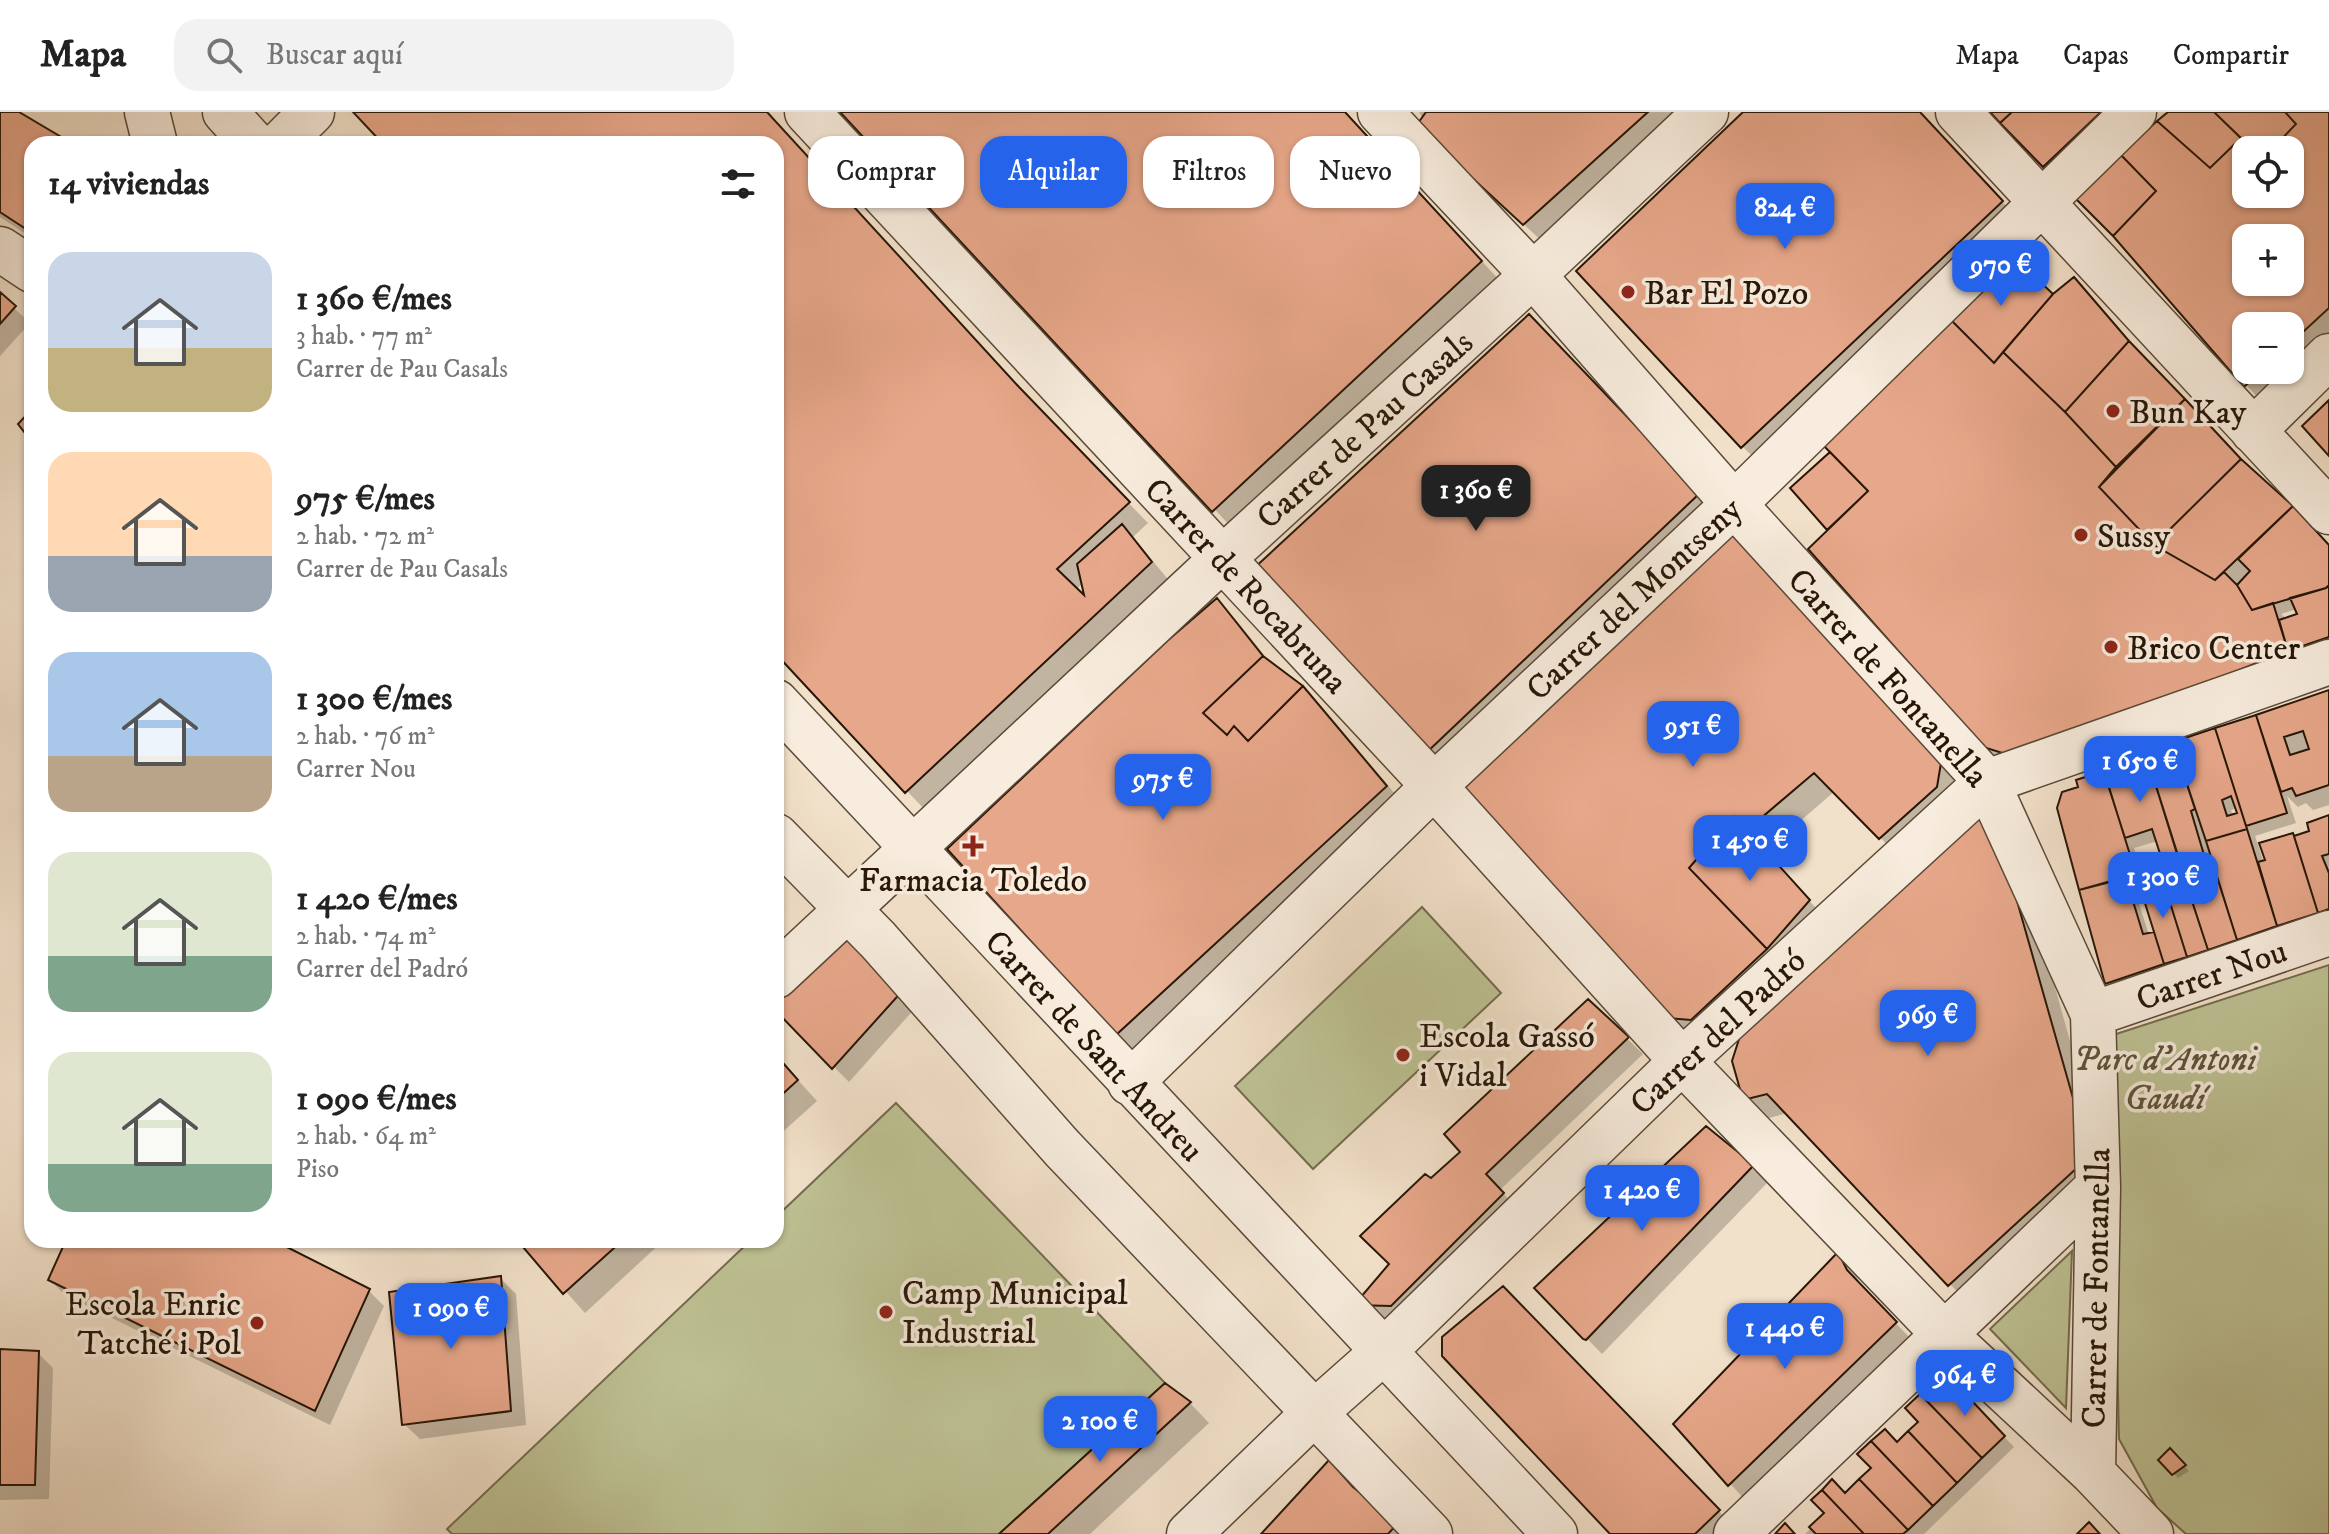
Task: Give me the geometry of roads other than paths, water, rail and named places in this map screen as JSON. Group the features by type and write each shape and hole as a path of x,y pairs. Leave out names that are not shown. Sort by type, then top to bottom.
{"street":[{"path":"147,112 153,136"},
{"path":"225,112 247,136"},
{"path":"288,136 312,112"},
{"name":"Carrer de Rocabruna","path":"807,112 1434,786 1682,1061 1945,1335 2093,1473 2151,1534"},
{"name":"Carrer de Fontanella","path":"1380,112 1533,275 1734,504 1987,782 2093,1014 2098,1187 2093,1473"},
{"name":"Carrer de Pau Casals","path":"784,969 1706,112"},
{"path":"1958,112 2329,512"},
{"name":"Carrer del Montseny","path":"1130,1083 1434,786 1734,504 2134,112"},
{"path":"0,249 24,265"},
{"path":"2253,431 2329,356"},
{"name":"Carrer del Padró","path":"1189,1534 1313,1414 1383,1352 1682,1061 1987,782 2329,662"},
{"name":"Carrer de Sant Andreu","path":"784,711 1555,1534"},
{"path":"784,844 848,910 1062,1148 1430,1534"},
{"name":"Carrer Nou","path":"2093,1014 2329,933"},
{"path":"1736,1534 2098,1187"}],"place":[{"name":"Bar El Pozo","path":"1628,292"},
{"name":"Bun Kay","path":"2113,411"},
{"name":"Sussy","path":"2081,535"},
{"name":"Brico Center","path":"2111,647"},
{"name":"Farmacia Toledo","path":"973,846"},
{"name":"Escola Gassó i Vidal","path":"1403,1055"},
{"name":"Camp Municipal Industrial","path":"886,1312"},
{"name":"Escola Enric Tatché i Pol","path":"257,1323"}],"park label":[{"name":"Parc d'Antoni Gaudí","path":"2165,1078"}]}
